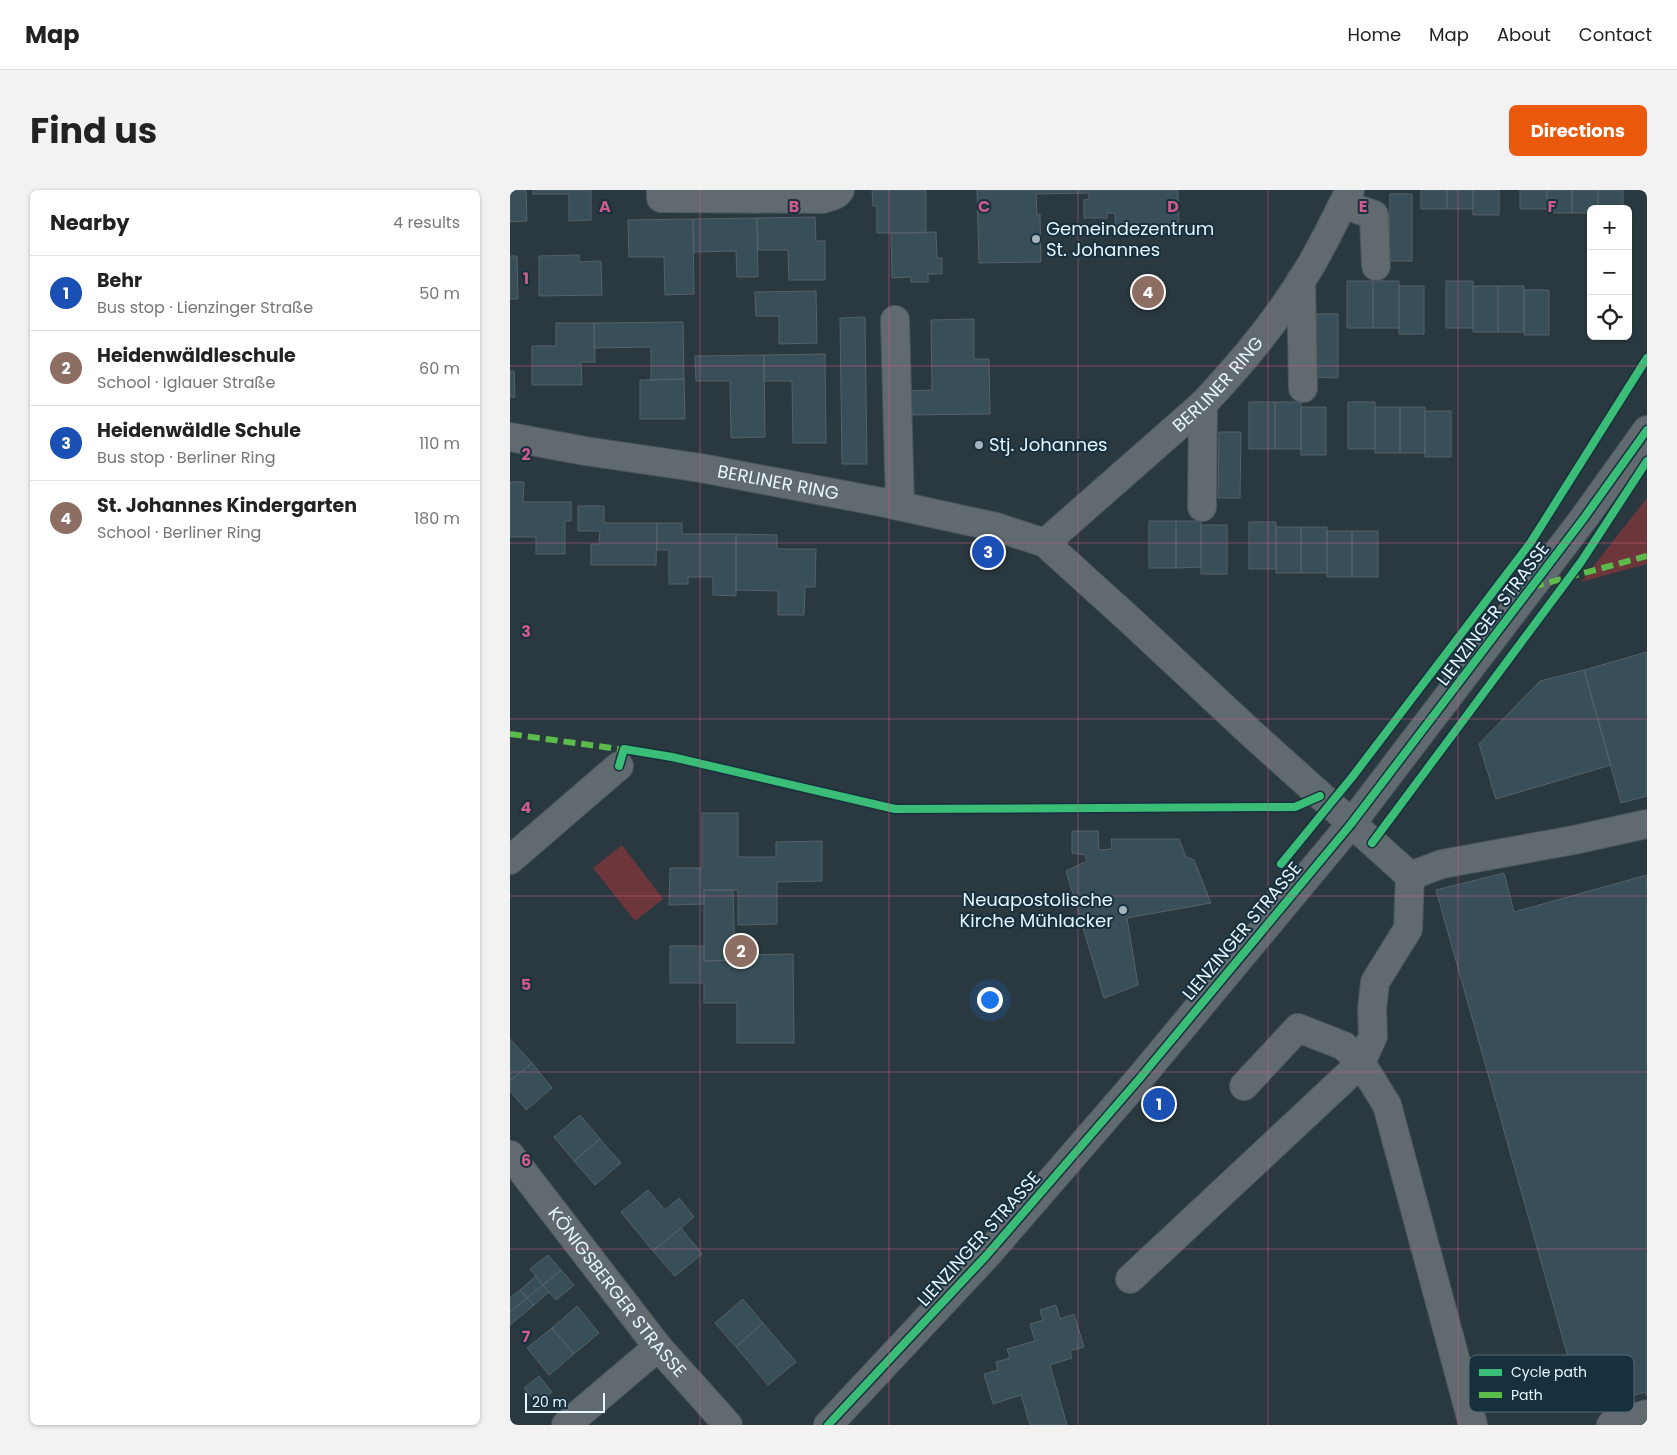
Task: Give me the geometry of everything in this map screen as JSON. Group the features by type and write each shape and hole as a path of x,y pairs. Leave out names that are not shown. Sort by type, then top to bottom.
{"street":[{"path":"661,194 823,199 832,197 839,193 840,190"},
{"path":"1346,197 1374,215 1376,266"},
{"name":"BERLINER RING","path":"1045,543 1203,404 1263,333 1301,280 1346,197"},
{"path":"1301,280 1303,388"},
{"path":"895,320 900,506"},
{"path":"1202,507 1203,404"},
{"name":"LIENZINGER STRASSE","path":"828,1425 986,1256 1140,1078 1351,824 1584,518 1647,430"},
{"name":"BERLINER RING","path":"510,437 585,451 702,468 900,506 996,527 1045,543 1410,876"},
{"path":"510,860 619,766"},
{"path":"1130,1279 1361,1063 1373,1036 1372,1009 1375,982 1408,929 1410,876 1442,864 1574,840 1647,824"},
{"path":"1244,1086 1298,1028 1344,1046 1361,1063 1387,1105 1469,1410"},
{"name":"KÖNIGSBERGER STRASSE","path":"510,1155 658,1346 728,1425"},
{"path":"566,1425 658,1346"},
{"path":"1470,1412 1473,1425"},
{"path":"1611,1425 1647,1414"}],"shaded area":[{"path":"1647,498 1647,564 1581,582"},
{"path":"622,845 663,899 635,921 593,868"}],"building":[{"path":"510,190 526,190 527,221 510,222"},
{"path":"533,190 591,190 591,220 569,221 569,194 533,194"},
{"path":"872,190 926,190 926,233 877,233 877,206 873,206"},
{"path":"977,190 1178,190 1179,232 1116,233 1115,213 1107,213 1107,218 1084,218 1084,200 1089,199 1089,193 1036,194 1037,215 1040,214 1041,262 979,263"},
{"path":"1421,190 1447,190 1447,209 1421,209"},
{"path":"1447,190 1473,190 1473,209 1447,209"},
{"path":"1473,190 1499,190 1499,215 1473,215"},
{"path":"1520,190 1547,190 1547,209 1520,209"},
{"path":"1547,190 1572,190 1572,213 1547,213"},
{"path":"1572,190 1598,190 1598,205 1587,205 1587,213 1572,213"},
{"path":"1598,190 1623,190 1623,205 1598,205"},
{"path":"1390,194 1412,194 1412,261 1389,261"},
{"path":"815,217 816,241 825,241 825,280 789,280 788,250 758,250 757,218"},
{"path":"757,218 758,277 737,277 736,251 694,252 693,219"},
{"path":"693,219 694,294 665,295 664,257 629,257 628,220"},
{"path":"936,232 937,258 942,258 942,274 928,274 928,282 911,282 911,277 892,278 891,233"},
{"path":"579,255 579,262 601,261 602,295 539,296 539,256"},
{"path":"510,256 517,256 518,299 510,299"},
{"path":"1347,281 1373,281 1373,328 1347,328"},
{"path":"1373,281 1399,281 1399,328 1373,328"},
{"path":"1446,281 1473,281 1473,328 1446,328"},
{"path":"1399,286 1424,286 1424,334 1399,334"},
{"path":"1473,286 1498,286 1498,332 1473,332"},
{"path":"1498,286 1524,286 1524,332 1498,332"},
{"path":"1524,290 1549,290 1549,335 1524,335"},
{"path":"816,291 817,343 779,344 779,316 756,316 755,292"},
{"path":"1316,314 1338,314 1338,378 1316,377"},
{"path":"865,317 867,464 842,464 840,318"},
{"path":"974,319 974,359 989,359 990,414 908,415 907,391 932,390 931,320"},
{"path":"683,322 684,379 651,380 651,347 594,348 594,323"},
{"path":"556,323 594,323 595,362 581,362 582,385 532,385 532,346 556,346"},
{"path":"825,354 826,443 793,443 792,381 764,381 764,355"},
{"path":"764,355 765,437 731,438 730,381 696,381 695,356"},
{"path":"510,371 514,371 515,397 510,397"},
{"path":"684,379 685,419 640,419 640,380"},
{"path":"1249,402 1275,402 1275,449 1249,449"},
{"path":"1275,402 1301,402 1301,449 1275,449"},
{"path":"1348,402 1375,402 1375,449 1348,449"},
{"path":"1301,407 1326,407 1326,455 1301,455"},
{"path":"1375,407 1400,407 1400,453 1375,453"},
{"path":"1400,407 1425,407 1425,453 1400,453"},
{"path":"1425,411 1451,411 1451,457 1425,457"},
{"path":"1219,432 1241,432 1240,498 1218,498"},
{"path":"510,482 524,482 523,502 571,502 571,521 565,521 565,554 536,554 536,537 510,537"},
{"path":"578,506 604,506 604,523 657,523 656,565 591,565 591,544 599,544 600,531 578,531"},
{"path":"1149,521 1176,521 1176,568 1149,568"},
{"path":"1176,521 1201,521 1201,567 1176,568"},
{"path":"1249,522 1276,522 1276,569 1249,569"},
{"path":"657,523 682,523 682,534 736,534 736,596 713,595 713,577 688,577 688,584 669,584 669,550 657,550"},
{"path":"1201,525 1227,525 1227,574 1201,574"},
{"path":"1276,527 1301,527 1301,573 1276,573"},
{"path":"1301,527 1327,527 1327,573 1301,573"},
{"path":"1327,531 1352,531 1352,577 1327,577"},
{"path":"1352,531 1378,531 1378,577 1352,577"},
{"path":"736,534 777,535 777,549 816,549 815,587 805,587 804,615 778,615 778,591 736,590"},
{"path":"1647,652 1647,796 1621,803 1584,670"},
{"path":"1584,670 1611,765 1496,799 1479,744 1540,681"},
{"path":"702,813 738,813 738,857 776,857 776,842 822,841 822,881 777,882 777,924 738,925 738,890 704,890 704,904 669,905 670,868 702,868"},
{"name":"Neuapostolische Kirche Mühlacker","path":"1072,831 1098,831 1099,850 1112,849 1111,839 1179,839 1186,857 1194,860 1211,903 1127,918 1138,985 1104,998 1066,871 1087,861 1085,855 1072,853"},
{"path":"1504,873 1514,912 1647,875 1647,1396 1645,1392 1634,1395 1634,1355 1567,1355 1436,890"},
{"path":"704,890 733,890 735,960 704,961"},
{"path":"670,946 704,946 704,961 735,960 735,955 793,954 794,1043 737,1043 737,1003 704,1003 704,983 670,983"},
{"path":"510,1039 532,1063 510,1081"},
{"path":"532,1063 552,1088 526,1110 510,1091 510,1081"},
{"path":"580,1115 600,1139 574,1161 554,1137"},
{"path":"600,1139 621,1163 595,1185 574,1161"},
{"path":"648,1190 665,1210 679,1198 694,1217 653,1251 621,1212"},
{"path":"681,1228 702,1254 675,1276 653,1251"},
{"path":"548,1255 561,1270 543,1285 530,1269"},
{"path":"561,1270 574,1285 556,1300 543,1285"},
{"path":"536,1276 543,1285 527,1298 520,1290"},
{"path":"543,1285 549,1292 534,1305 527,1298"},
{"path":"520,1290 527,1298 510,1312 510,1298"},
{"path":"527,1298 534,1305 510,1325 510,1312"},
{"path":"743,1299 763,1323 736,1347 715,1323"},
{"path":"1056,1305 1060,1319 1074,1314 1084,1347 1070,1351 1072,1358 1050,1365 1067,1425 1030,1425 1021,1395 993,1404 984,1374 998,1370 996,1362 1010,1358 1007,1349 1035,1341 1030,1324 1043,1320 1040,1310"},
{"path":"577,1306 599,1333 574,1354 552,1328"},
{"path":"763,1323 796,1362 768,1385 736,1347"},
{"path":"552,1328 574,1354 549,1375 527,1348"},
{"path":"539,1376 552,1392 538,1404 524,1388"}],"marked path":[{"path":"1532,587 1647,556"},
{"path":"510,734 626,750"}],"cycle path":[{"path":"1281,864 1353,776 1531,542 1647,358"},
{"path":"828,1425 986,1256 1140,1078 1351,824 1584,518 1647,430"},
{"path":"1372,843 1581,562 1647,461"},
{"path":"619,766 624,749 672,757 895,809 1295,807 1320,796"}],"place":[{"name":"Gemeindezentrum St. Johannes","path":"1036,239"},
{"name":"St. Johannes Kindergarten","path":"1148,292"},
{"name":"Stj. Johannes","path":"979,445"},
{"name":"Heidenwäldle Schule","path":"988,552"},
{"name":"Neuapostolische Kirche Mühlacker","path":"1123,910"},
{"name":"Heidenwäldleschule","path":"741,951"},
{"name":"Behr","path":"1159,1104"}]}
